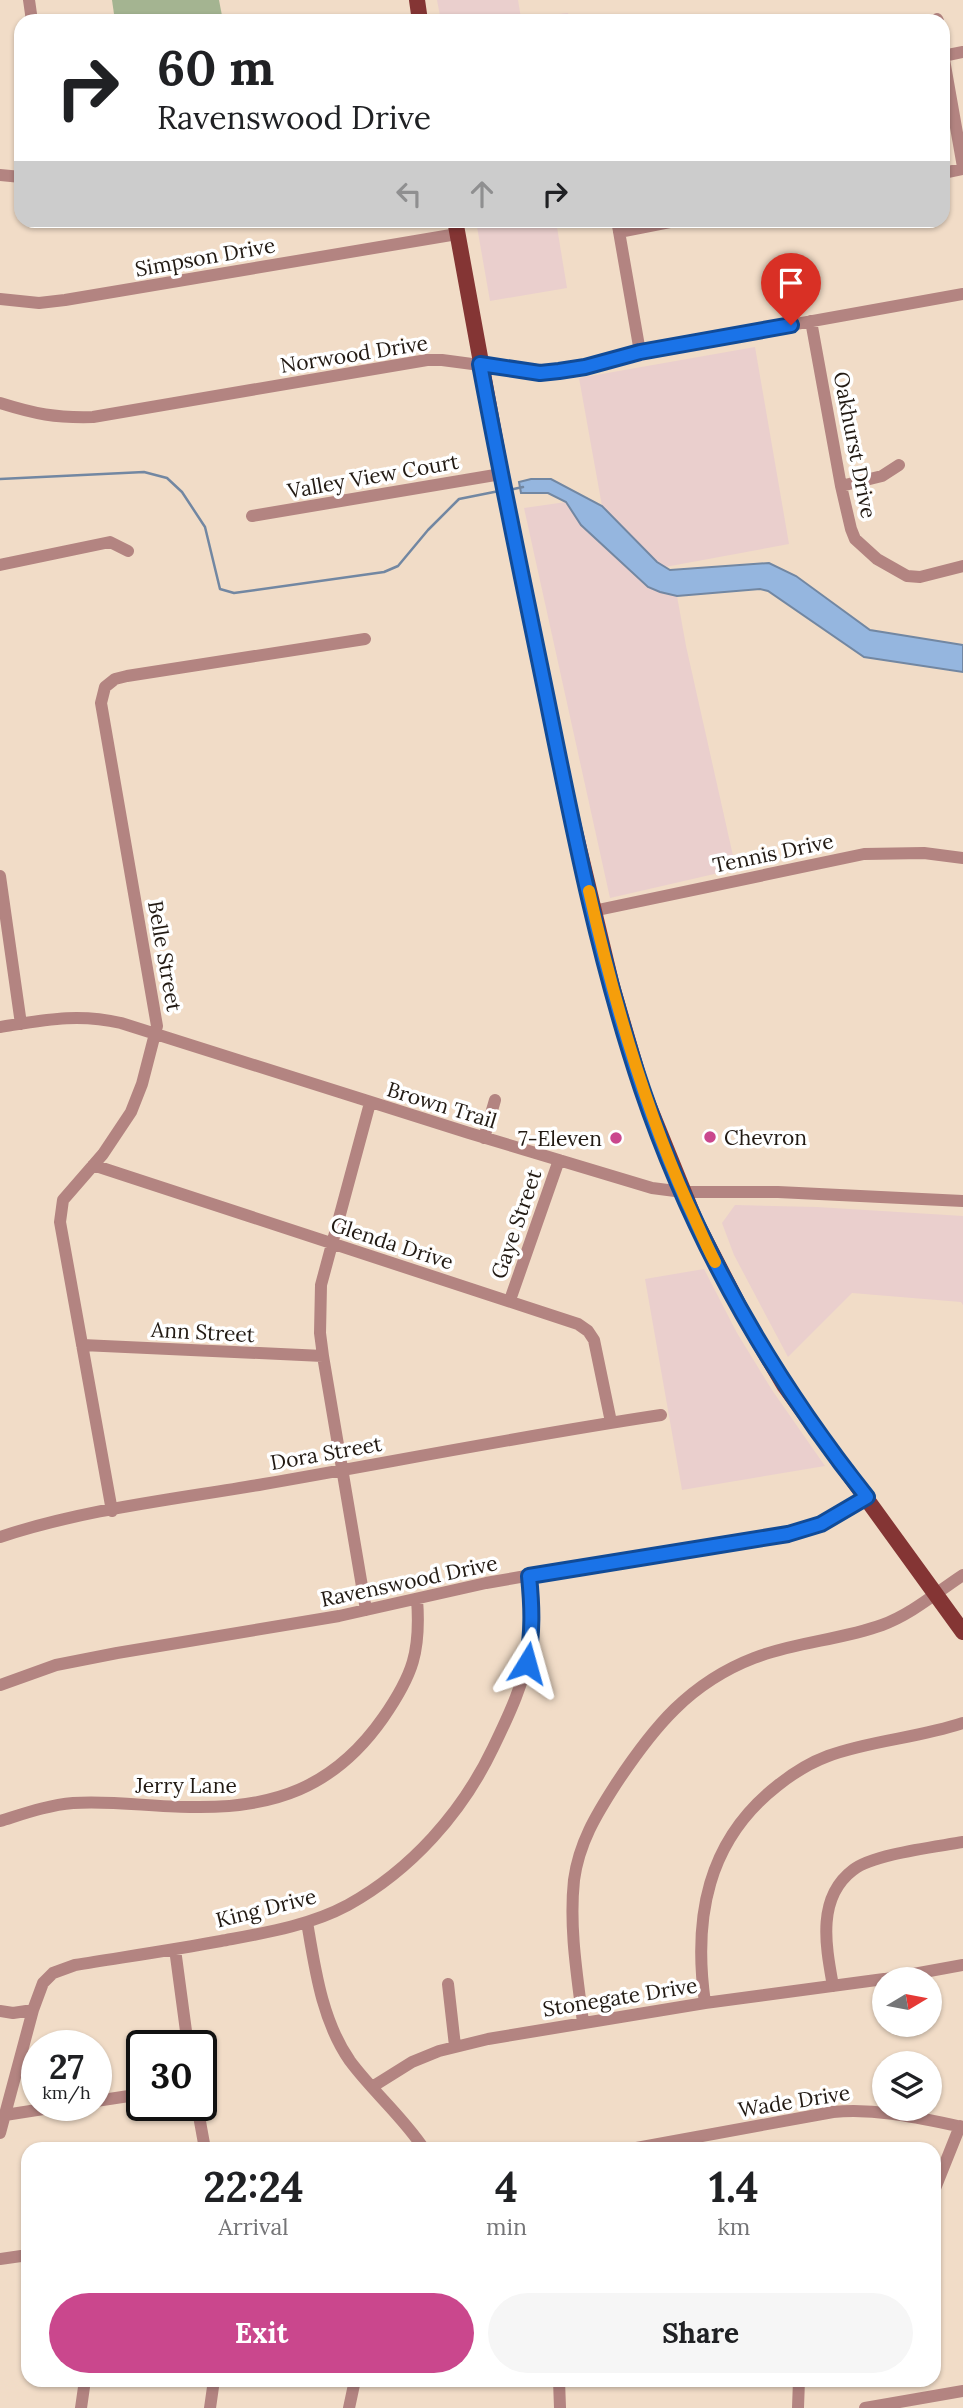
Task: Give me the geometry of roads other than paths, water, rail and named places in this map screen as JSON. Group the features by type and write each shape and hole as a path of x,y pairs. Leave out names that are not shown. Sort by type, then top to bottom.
{"main road":[{"path":"456,228 503,484 567,798 612,986 642,1089 682,1192 711,1254 784,1385 963,1632"}],"street":[{"path":"950,95 963,168"},
{"name":"Simpson Drive","path":"0,299 39,303 65,300 451,228"},
{"path":"618,228 640,352"},
{"name":"Norwood Drive","path":"0,403 61,418 93,417 427,360 551,372 585,367 640,352 963,294"},
{"name":"Oakhurst Drive","path":"811,321 841,486 855,538 877,559 907,576 920,577 963,566"},
{"path":"841,486 882,477 899,464"},
{"name":"Valley View Court","path":"252,516 503,484"},
{"path":"0,565 110,542 128,551"},
{"name":"Belle Street","path":"112,1511 60,1211 63,1200 117,1135 131,1112 156,1034 157,1019 101,703 104,687 115,679 127,676 365,639"},
{"name":"Tennis Drive","path":"593,911 864,854 924,853 963,858"},
{"path":"0,876 21,1024"},
{"name":"Brown Trail","path":"0,1027 66,1017 95,1017 653,1188 682,1192 778,1192 963,1201"},
{"path":"484,1138 495,1100"},
{"path":"366,1610 323,1356 319,1301 370,1103"},
{"name":"Gaye Street","path":"510,1300 559,1160"},
{"name":"Glenda Drive","path":"93,1165 578,1324 588,1331 597,1349 611,1422"},
{"name":"Ann Street","path":"82,1345 323,1356"},
{"name":"Dora Street","path":"0,1537 30,1527 112,1511 661,1415"},
{"name":"Ravenswood Drive","path":"0,1685 56,1665 117,1653 366,1610 529,1576 792,1533 821,1524 867,1497"},
{"path":"583,2022 573,1952 574,1882 578,1861 593,1819 644,1742 672,1709 703,1684 737,1665 776,1651 880,1626 913,1610 963,1575"},
{"name":"King Drive","path":"0,2133 33,2010 43,1983 54,1973 75,1965 271,1932 307,1922 346,1905 384,1882 420,1852 473,1784 513,1706 532,1642 533,1610 529,1576"},
{"name":"Jerry Lane","path":"0,1821 73,1803 226,1807 296,1793 327,1776 350,1758 371,1735 400,1693 415,1657 419,1625 417,1599"},
{"path":"705,2003 701,1976 701,1936 711,1877 737,1826 750,1811 792,1774 825,1757 963,1723"},
{"path":"833,1986 827,1957 826,1921 832,1897 852,1870 886,1857 963,1842"},
{"path":"307,1922 327,2017 338,2042 418,2142"},
{"path":"175,1949 186,2030"},
{"name":"Stonegate Drive","path":"942,1969 963,1965"},
{"name":"Stonegate Drive","path":"372,2087 412,2062 455,2046 583,2022 872,1981"},
{"path":"448,1984 455,2046"},
{"path":"0,2011 13,2013 33,2010"},
{"name":"Wade Drive","path":"669,2142 854,2110 897,2113 962,2126"},
{"path":"5,2115 21,2112"},
{"path":"200,2121 204,2142"},
{"path":"941,2175 962,2126"},
{"path":"0,2259 21,2256"},
{"path":"81,2408 84,2387"},
{"path":"210,2408 213,2387"},
{"path":"349,2408 354,2387"},
{"path":"559,2387 560,2408"},
{"path":"798,2408 799,2387"},
{"path":"864,2408 963,2391"}],"water":[{"path":"551,479 602,506 657,562 670,570 769,563 796,576 870,630 963,645 963,672 864,657 768,591 760,589 677,596 648,587 581,525 566,502 548,493 521,493 519,482"}],"waterway":[{"path":"0,479 144,472 167,478 182,492 205,527 220,589 234,593 384,572 398,566 459,499 499,491"},
{"path":"509,490 523,487"}],"place":[{"name":"Chevron","path":"710,1137"},
{"name":"7-Eleven","path":"616,1138"}]}
